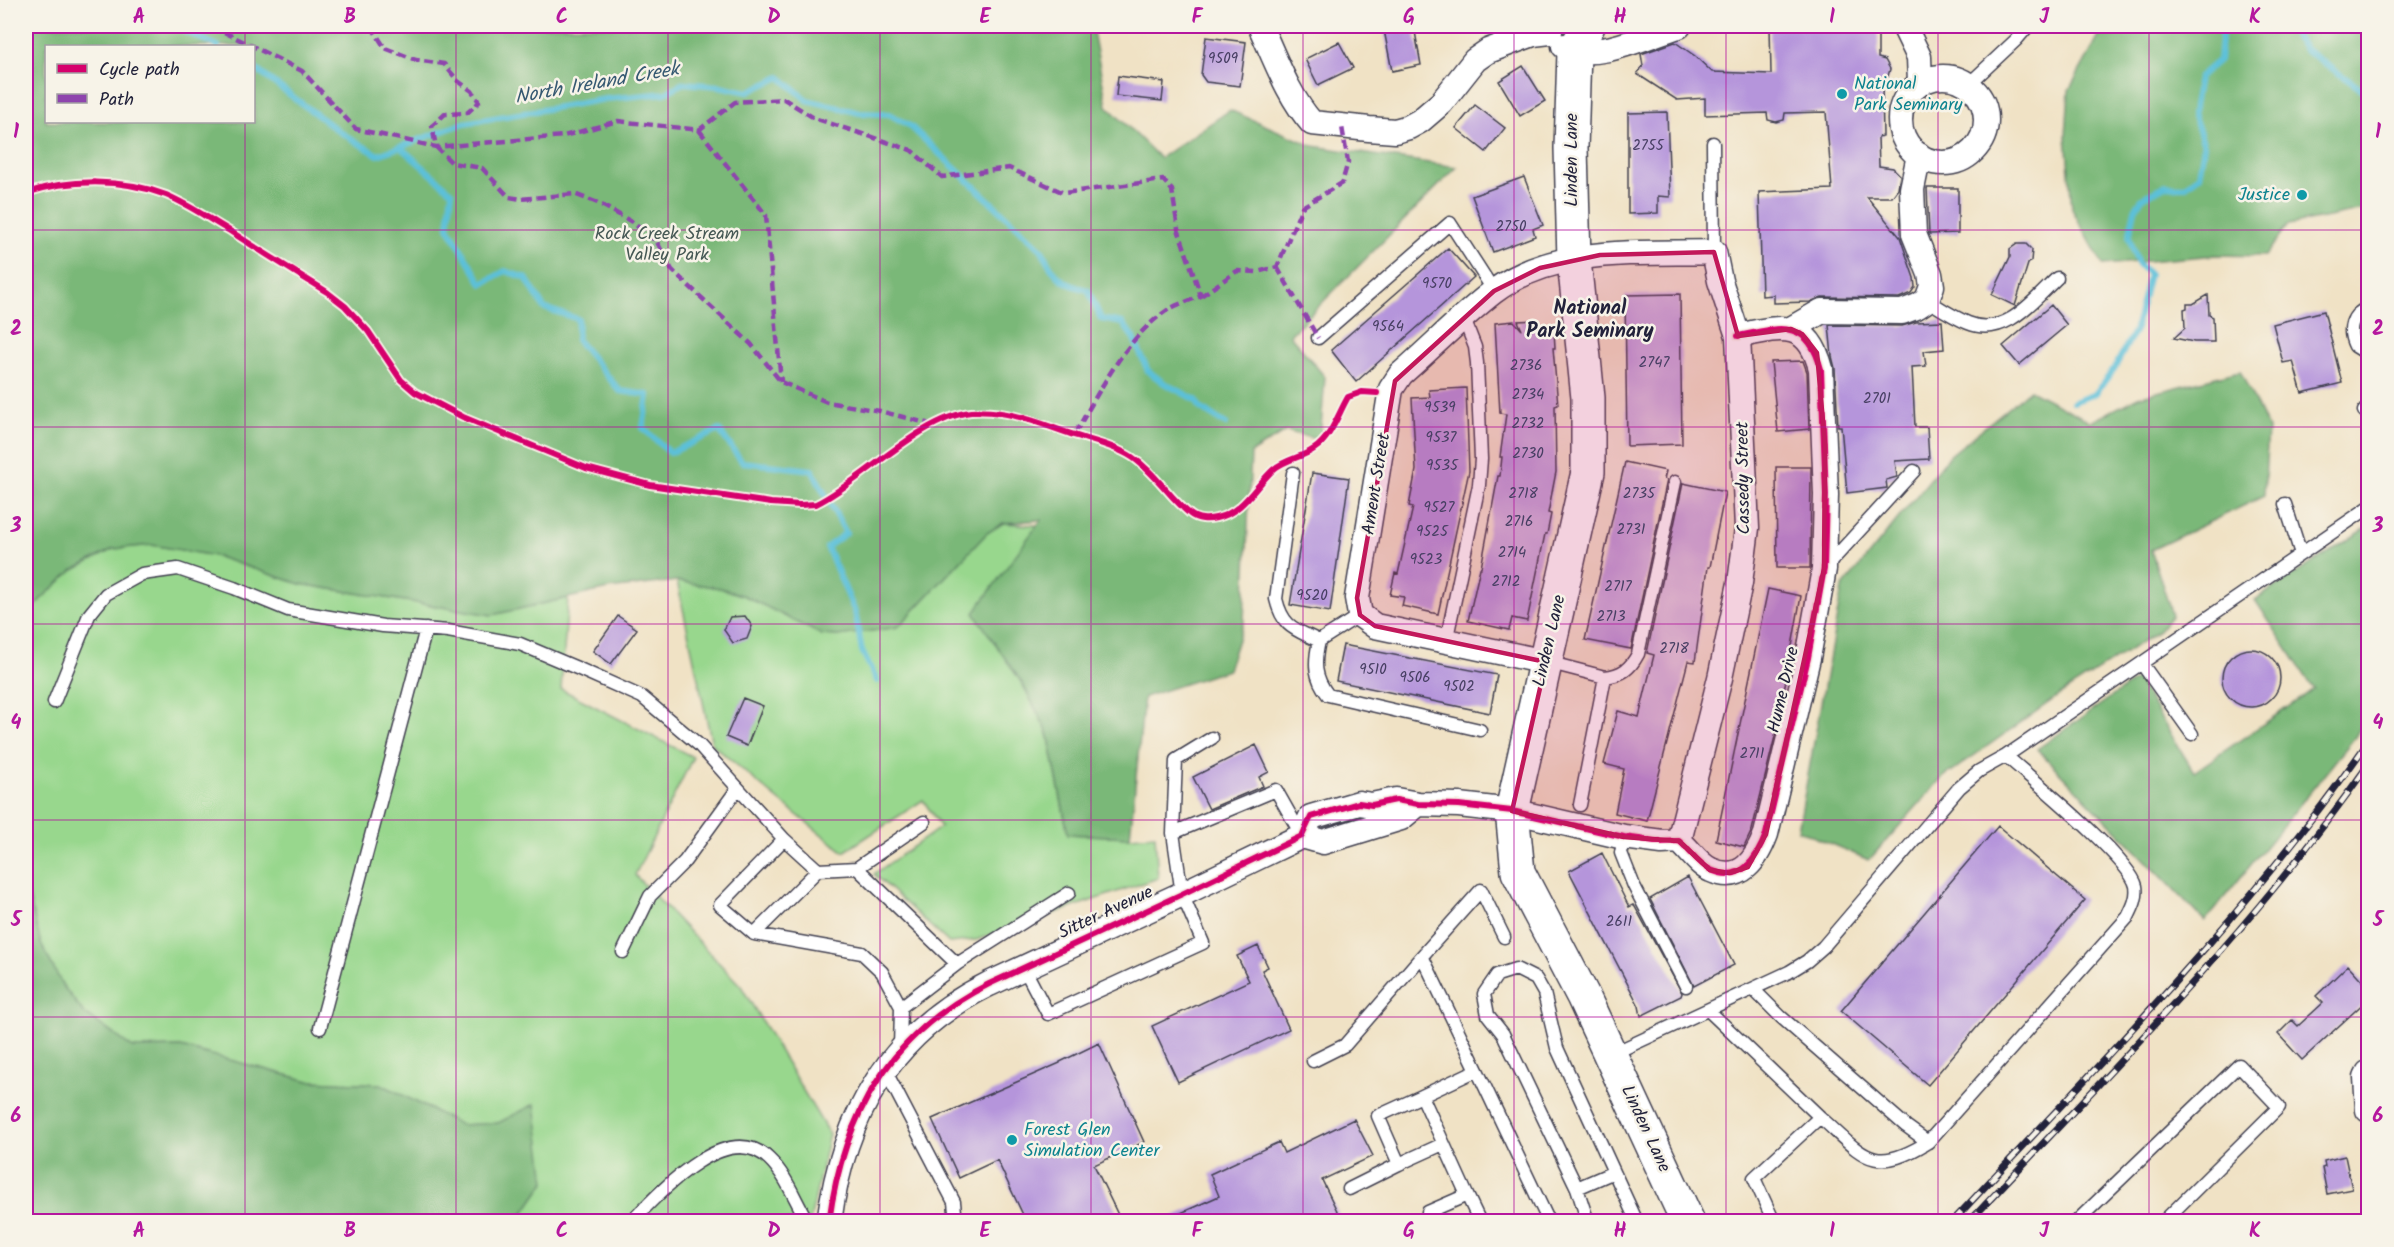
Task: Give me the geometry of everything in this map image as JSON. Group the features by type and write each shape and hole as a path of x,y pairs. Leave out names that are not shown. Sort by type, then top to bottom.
{"street":[{"path":"1260,26 1288,86 1312,123 1395,131 1420,121 1441,103 1475,60 1488,51 1533,34 1566,34 1613,47 1679,26"},
{"path":"1904,26 1919,57 1920,83"},
{"name":"Linden Lane","path":"1566,34 1574,260 1588,398 1588,472 1512,811 1518,872 1583,996 1688,1221"},
{"path":"1949,77 1968,85 1982,101 1985,112 1984,133 1979,143 1973,151 1954,162 1936,162 1919,155 1906,142 1900,124 1900,114 1907,97 1920,83 1929,79 1949,77"},
{"path":"1738,336 1791,329 1822,311 1902,312 1927,300 1932,286 1930,274 1914,234 1912,189 1919,155"},
{"path":"1574,260 1600,255 1714,252"},
{"name":"Cassedy Street","path":"1679,841 1720,678 1740,583 1747,528 1738,336 1720,281 1714,252"},
{"name":"Ament Street","path":"1360,615 1358,598 1391,389 1401,374 1494,291 1540,268 1574,260"},
{"name":"Hume Drive","path":"1679,841 1710,870 1729,873 1748,867 1758,855 1766,834 1805,669 1824,569 1826,485 1821,369 1817,353 1809,341 1802,334 1791,329"},
{"path":"1360,615 1375,626 1546,662"},
{"name":"Sitter Avenue","path":"829,1221 839,1168 849,1136 864,1104 900,1051 938,1014 966,996 1302,836 1311,817 1359,803 1372,805 1396,800 1418,804 1459,805 1512,811"},
{"path":"1512,811 1624,837 1662,842 1679,841"},
{"path":"2367,1075 2368,1110"}],"lane":[{"path":"1968,85 2028,26"},
{"path":"1713,143 1714,252"},
{"path":"1318,338 1450,223 1494,291"},
{"path":"1927,300 1970,324 1984,327 1996,325 2008,322 2018,315 2057,278"},
{"path":"2368,308 2356,315 2350,330 2355,346 2368,354"},
{"path":"1446,642 1479,485 1481,459 1477,363 1475,347 1464,319"},
{"path":"1824,569 1914,471"},
{"path":"1293,473 1276,599 1280,614 1288,626 1319,641"},
{"path":"1546,662 1605,677 1616,676 1633,664 1638,654 1675,482"},
{"path":"2284,504 2301,554"},
{"path":"1611,1054 1789,972 1807,961 1823,947 1959,788 1979,771 2006,756 2368,508"},
{"path":"54,702 89,615 106,594 142,574 178,569 288,610 383,626 448,631 520,644 642,697 699,745 784,839 818,870"},
{"path":"1319,641 1360,615"},
{"path":"320,1028 426,629"},
{"path":"1319,641 1316,667 1319,684 1328,695 1480,730"},
{"path":"2142,664 2192,734"},
{"path":"1580,805 1605,677"},
{"path":"1024,968 1048,1014 1203,943 1182,894 1173,833 1176,760 1212,738"},
{"path":"1708,1010 1820,1117 1870,1159 1889,1161 1908,1155 1928,1142 2128,917 2136,902 2136,886 2129,870 2006,756"},
{"path":"622,952 650,896 685,861 738,788"},
{"path":"1173,833 1276,790 1302,836"},
{"path":"754,934 818,870 857,868 924,822"},
{"path":"1624,837 1621,854 1634,886 1686,986"},
{"path":"784,839 720,905 754,934 862,953 882,972 902,1007 900,1051"},
{"path":"857,868 957,964"},
{"path":"1312,1061 1345,1045 1481,890 1504,937"},
{"path":"902,1007 957,964 1069,893"},
{"path":"1422,956 1549,1221"},
{"path":"1588,1221 1577,1188 1503,1034 1488,1015 1484,994 1497,975 1516,969 1536,979 1544,993 1557,1048 1637,1221"},
{"path":"1753,989 1781,1017 1906,1126 1928,1142"},
{"path":"2076,1221 2239,1065 2279,1107 2163,1221"},
{"path":"885,1070 954,1202 956,1221"},
{"path":"1399,1164 1378,1116 1477,1070"},
{"path":"1422,1096 1480,1221"},
{"path":"1774,1221 1754,1178 1820,1117"},
{"path":"1349,1189 1443,1144"},
{"path":"631,1221 690,1166 727,1149 739,1147 755,1150 769,1158 785,1178 808,1221"},
{"path":"1577,1188 1614,1172"},
{"path":"1432,1221 1428,1212 1467,1195"}],"highlighted area":[{"path":"1714,252 1738,336 1791,329 1802,334 1817,353 1825,445 1824,569 1766,834 1748,867 1729,873 1710,870 1679,841 1624,837 1512,811 1546,662 1375,626 1360,615 1357,598 1395,381 1494,291 1540,268 1600,255"}],"green space":[{"name":"Rock Creek Stream Valley Park","path":"26,26 1092,26 1107,106 1160,158 1230,110 1313,146 1457,167 1290,335 1325,377 1320,440 1286,431 1251,453 1244,621 1228,670 1144,697 1130,837 1068,834 1048,733 1022,683 974,613 1041,520 1003,523 987,533 898,627 838,636 822,635 745,596 720,588 677,581 608,589 492,615 300,584 215,556 152,545 113,549 73,570 41,599 26,617"},
{"path":"2102,26 2368,26 2368,220 2363,210 2288,225 2265,256 2216,255 2103,265 2072,209 2066,136 2069,90 2101,33"},
{"path":"2240,371 2268,429 2264,496 2151,550 2172,615 2159,631 2061,694 1941,779 1869,860 1798,830 1842,588 1948,457 2030,390 2091,422 2138,397"},
{"path":"1003,523 1046,526 1022,683 1048,733 1068,834 1130,837 1155,835 1158,878 976,940 949,943 874,874 941,827 923,800 844,852 712,744 677,581 720,588 745,596 822,635 838,636 898,627 987,533"},
{"path":"2368,527 2368,714 2355,737 2205,921 2037,749 2137,679 2194,772 2314,689 2255,600"},
{"path":"152,545 215,556 300,584 492,615 568,598 561,689 693,757 635,875 741,986 829,1134 810,1221 518,1221 545,1182 498,1123 461,1125 381,1084 309,1081 181,1047 133,1048 84,1013 63,986 41,944 26,886 26,617 41,599 72,571 113,549"},
{"path":"26,886 41,944 63,986 84,1013 133,1048 181,1047 309,1081 381,1084 461,1125 498,1123 535,1104 545,1182 518,1221 26,1221"}],"building":[{"path":"1414,26 1421,65 1392,71 1384,30"},
{"path":"1770,26 1878,26 1878,58 1885,60 1890,69 1887,80 1882,86 1883,136 1878,137 1879,166 1893,168 1900,175 1898,189 1892,197 1867,197 1900,237 1914,278 1915,287 1911,293 1899,298 1822,297 1810,302 1774,303 1774,295 1762,296 1759,192 1832,189 1826,112 1785,113 1784,120 1776,122 1768,120 1767,113 1705,115 1705,98 1677,100 1637,74 1643,66 1641,54 1675,42 1712,72 1771,74"},
{"path":"1206,37 1246,42 1240,86 1206,82 1201,75"},
{"path":"1339,42 1353,68 1318,85 1305,59"},
{"path":"1523,66 1545,101 1520,116 1499,81"},
{"path":"1118,76 1164,82 1162,101 1116,96"},
{"path":"1475,105 1505,128 1486,152 1456,128"},
{"path":"1667,112 1670,197 1658,196 1658,213 1628,214 1628,113"},
{"path":"1524,177 1543,225 1533,229 1535,236 1493,252 1472,196"},
{"path":"1927,188 1958,188 1958,233 1929,234"},
{"path":"2017,244 2026,244 2032,250 2031,261 2028,264 2015,306 1992,295 2010,257 2010,249"},
{"path":"1448,248 1474,277 1356,382 1331,350"},
{"path":"1680,294 1682,444 1627,446 1625,295"},
{"path":"2208,295 2209,315 2213,317 2214,342 2194,342 2174,338 2185,328 2184,309 2187,308 2187,304 2193,304"},
{"path":"2051,305 2067,325 2019,365 2003,346"},
{"path":"2324,311 2342,383 2302,393 2293,361 2283,363 2273,324"},
{"path":"1538,320 1539,333 1554,331 1555,348 1553,348 1558,405 1555,406 1556,472 1548,513 1551,514 1527,621 1512,618 1509,630 1468,621 1481,568 1498,476 1500,476 1502,457 1500,457 1506,414 1500,413 1495,323 1514,321 1522,330 1518,321"},
{"path":"1942,321 1944,349 1924,351 1926,366 1912,367 1915,427 1927,427 1929,459 1895,461 1897,477 1886,480 1887,488 1847,493 1841,426 1838,426 1835,368 1829,325 1902,326 1916,322"},
{"path":"1803,361 1807,372 1809,429 1778,432 1771,362"},
{"path":"1466,388 1469,471 1438,614 1402,606 1404,597 1390,595 1395,573 1398,574 1413,507 1409,506 1416,470 1412,398 1430,397 1429,390"},
{"path":"1625,462 1666,471 1664,479 1667,480 1631,649 1585,640"},
{"path":"1776,467 1811,467 1810,568 1777,568"},
{"path":"1312,473 1349,478 1330,612 1290,605"},
{"path":"1683,483 1725,492 1710,567 1708,567 1695,662 1688,661 1647,821 1615,813 1624,769 1604,764 1618,711 1639,717 1654,655 1647,653"},
{"path":"1768,589 1801,596 1778,724 1752,830 1744,847 1716,840"},
{"path":"618,616 637,629 611,664 593,651"},
{"path":"745,616 752,626 747,639 733,643 724,630 730,617"},
{"path":"1343,645 1497,675 1490,713 1336,681"},
{"path":"2245,649 2257,649 2272,657 2280,672 2280,684 2272,699 2257,707 2245,707 2230,699 2222,684 2222,672 2230,657"},
{"path":"743,698 763,706 747,746 726,737"},
{"path":"1256,745 1269,772 1259,777 1263,786 1209,809 1193,777"},
{"path":"1998,826 2085,900 1928,1085 1841,1011"},
{"path":"1602,853 1629,907 1633,905 1635,907 1682,993 1681,996 1641,1016 1639,1006 1569,871"},
{"path":"1688,877 1734,965 1694,986 1650,899"},
{"path":"1258,946 1268,967 1262,970 1289,1029 1178,1082 1152,1026 1249,981 1237,956"},
{"path":"2348,965 2368,987 2368,999 2302,1060 2278,1034 2292,1020 2298,1026 2323,1003 2316,996"},
{"name":"Forest Glen Simulation Center","path":"1099,1043 1144,1142 1094,1165 1121,1221 1026,1221 997,1160 959,1178 932,1119 1060,1063"},
{"path":"1354,1119 1373,1156 1322,1180 1342,1221 1163,1221 1219,1196 1210,1174 1279,1142 1284,1153"},
{"path":"2345,1156 2352,1189 2327,1194 2322,1168 2325,1167 2324,1161"}],"waterway":[{"name":"North Ireland Creek","path":"172,26 216,45"},
{"path":"2073,402 2095,394 2114,369 2136,328 2149,274 2138,264 2129,237 2135,210 2142,198 2165,186 2185,187 2199,176 2204,145 2193,113 2199,77 2219,60 2221,38 2225,26"},
{"path":"2287,26 2306,50 2368,94"},
{"name":"North Ireland Creek","path":"255,69 340,132 378,155 464,123 606,99 666,93 683,83 719,86 748,92 780,77 807,100 860,113 889,114 910,126 1042,250 1059,277 1071,285 1088,290 1101,319 1123,323 1134,339 1148,371 1164,383 1196,400 1200,408 1226,424"},
{"path":"400,147 452,192 448,227 482,284 505,271 526,278 544,308 578,319 577,340 620,391 648,395 643,428 670,453 719,430 742,462 812,470 846,533 827,547 855,612 862,651 877,681"},
{"path":"124,1222 129,1216 148,1222"}],"railway":[{"path":"1952,1222 2169,989 2272,869 2368,742"},
{"path":"1969,1222 2227,944 2276,886 2368,765"}],"marked path":[{"path":"212,26 250,45"},
{"path":"371,26 385,48 416,60 444,64 458,81 472,91 479,102 467,113 445,114 432,126 436,147 452,163 482,168 509,197 521,199 574,194 598,203 632,222 657,242 672,270 751,344 781,382 827,402 880,411 934,425"},
{"path":"255,48 302,71 356,129 436,147 564,136 618,121 699,130 735,102 784,99 814,118 911,150 942,177 1009,168 1064,193 1163,180 1172,190 1178,229 1201,296 1166,311 1137,337 1103,384 1074,435"},
{"path":"1201,296 1237,271 1257,272 1277,267 1302,207 1342,183 1348,162 1342,127"},
{"path":"699,130 766,215 781,382"},
{"path":"1277,267 1318,338"}],"cycle path":[{"path":"26,193 60,185 96,182 149,189 166,195 230,231 327,292 345,306 368,331 401,380 415,392 463,417 586,468 650,485 771,503 816,504 834,494 932,425 952,416 984,411 1025,418 1119,450 1148,470 1190,514 1199,518 1213,519 1234,511 1274,469 1320,444 1330,432 1348,397 1362,392 1377,393"},
{"path":"829,1222 846,1147 860,1113 877,1081 924,1027 954,1004 989,984 1302,836 1311,817 1359,803 1372,805 1396,800 1418,804 1459,805 1512,811 1624,837 1662,842 1679,841 1702,864 1722,873 1731,874 1747,866 1758,852 1766,834 1808,658 1824,569 1826,495 1821,369 1815,353 1808,341 1800,334 1790,330 1767,330 1738,336"}],"place":[{"name":"National Park Seminary","path":"1842,94"},
{"name":"Justice","path":"2302,195"},
{"name":"Forest Glen Simulation Center","path":"1012,1140"}],"district":[{"name":"National Park Seminary","path":"1590,320"}]}
